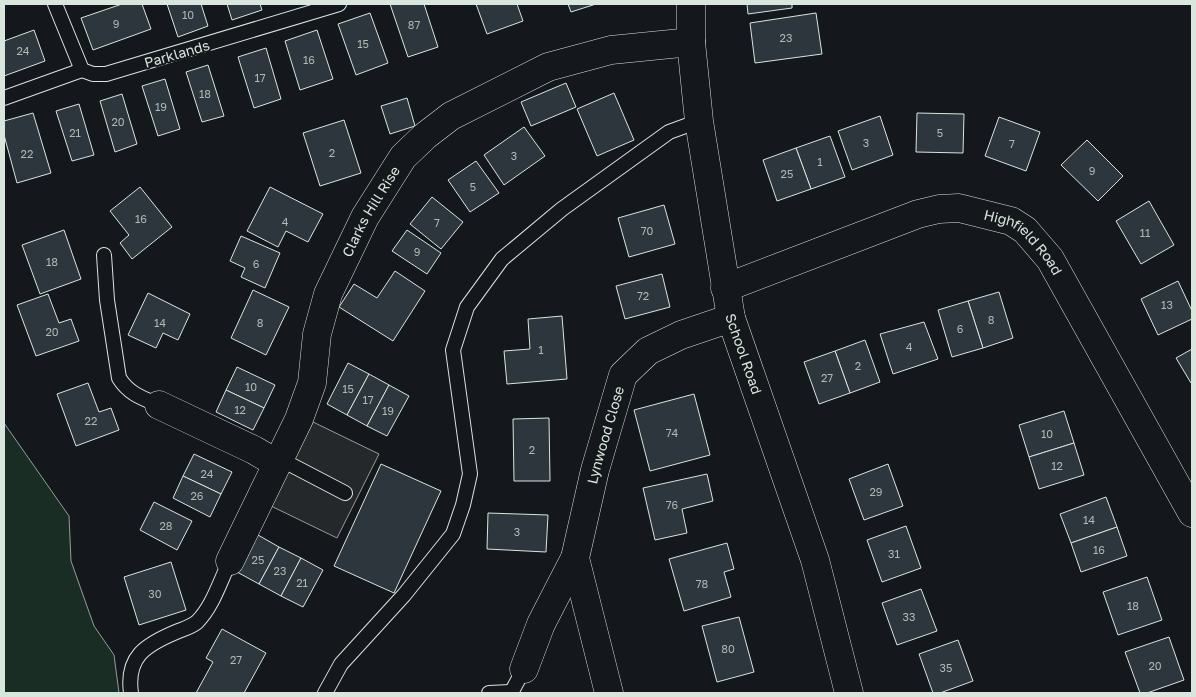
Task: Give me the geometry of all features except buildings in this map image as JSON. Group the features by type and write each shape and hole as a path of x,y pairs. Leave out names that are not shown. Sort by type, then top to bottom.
{"street":[{"name":"School Road","path":"690,4 691,42 699,121 731,318 815,560 848,693"},
{"name":"Clarks Hill Rise","path":"230,561 299,419 312,383 317,334 328,294 365,217 382,187 404,158 425,136 451,116 548,67 611,50 691,42"},
{"name":"Highfield Road","path":"725,288 918,214 959,208 1011,221 1025,230 1050,259 1192,514"},
{"name":"Lynwood Close","path":"515,685 541,624 575,558 595,470 623,375 648,352 681,335 731,318"},
{"path":"159,405 277,461"},
{"name":"Lynwood Close","path":"575,558 609,693"}],"lane":[{"path":"4,98 82,70 55,4"},
{"name":"Parklands","path":"82,70 94,74 106,74 338,4"},
{"path":"325,693 341,664 404,595 452,534 463,505 470,474 453,350 467,307 502,259 562,209 669,132 699,121"},
{"path":"104,255 107,300 120,378 125,388 134,396 159,405"},
{"path":"277,461 345,494"},
{"path":"131,693 129,681 134,659 156,640 194,624 204,614 230,561"},
{"path":"489,693 515,685"}],"green space":[{"path":"4,423 69,516 71,561 94,626 114,655 119,693 4,693"}],"shaded area":[{"path":"313,422 379,454 337,538 271,506"}]}
